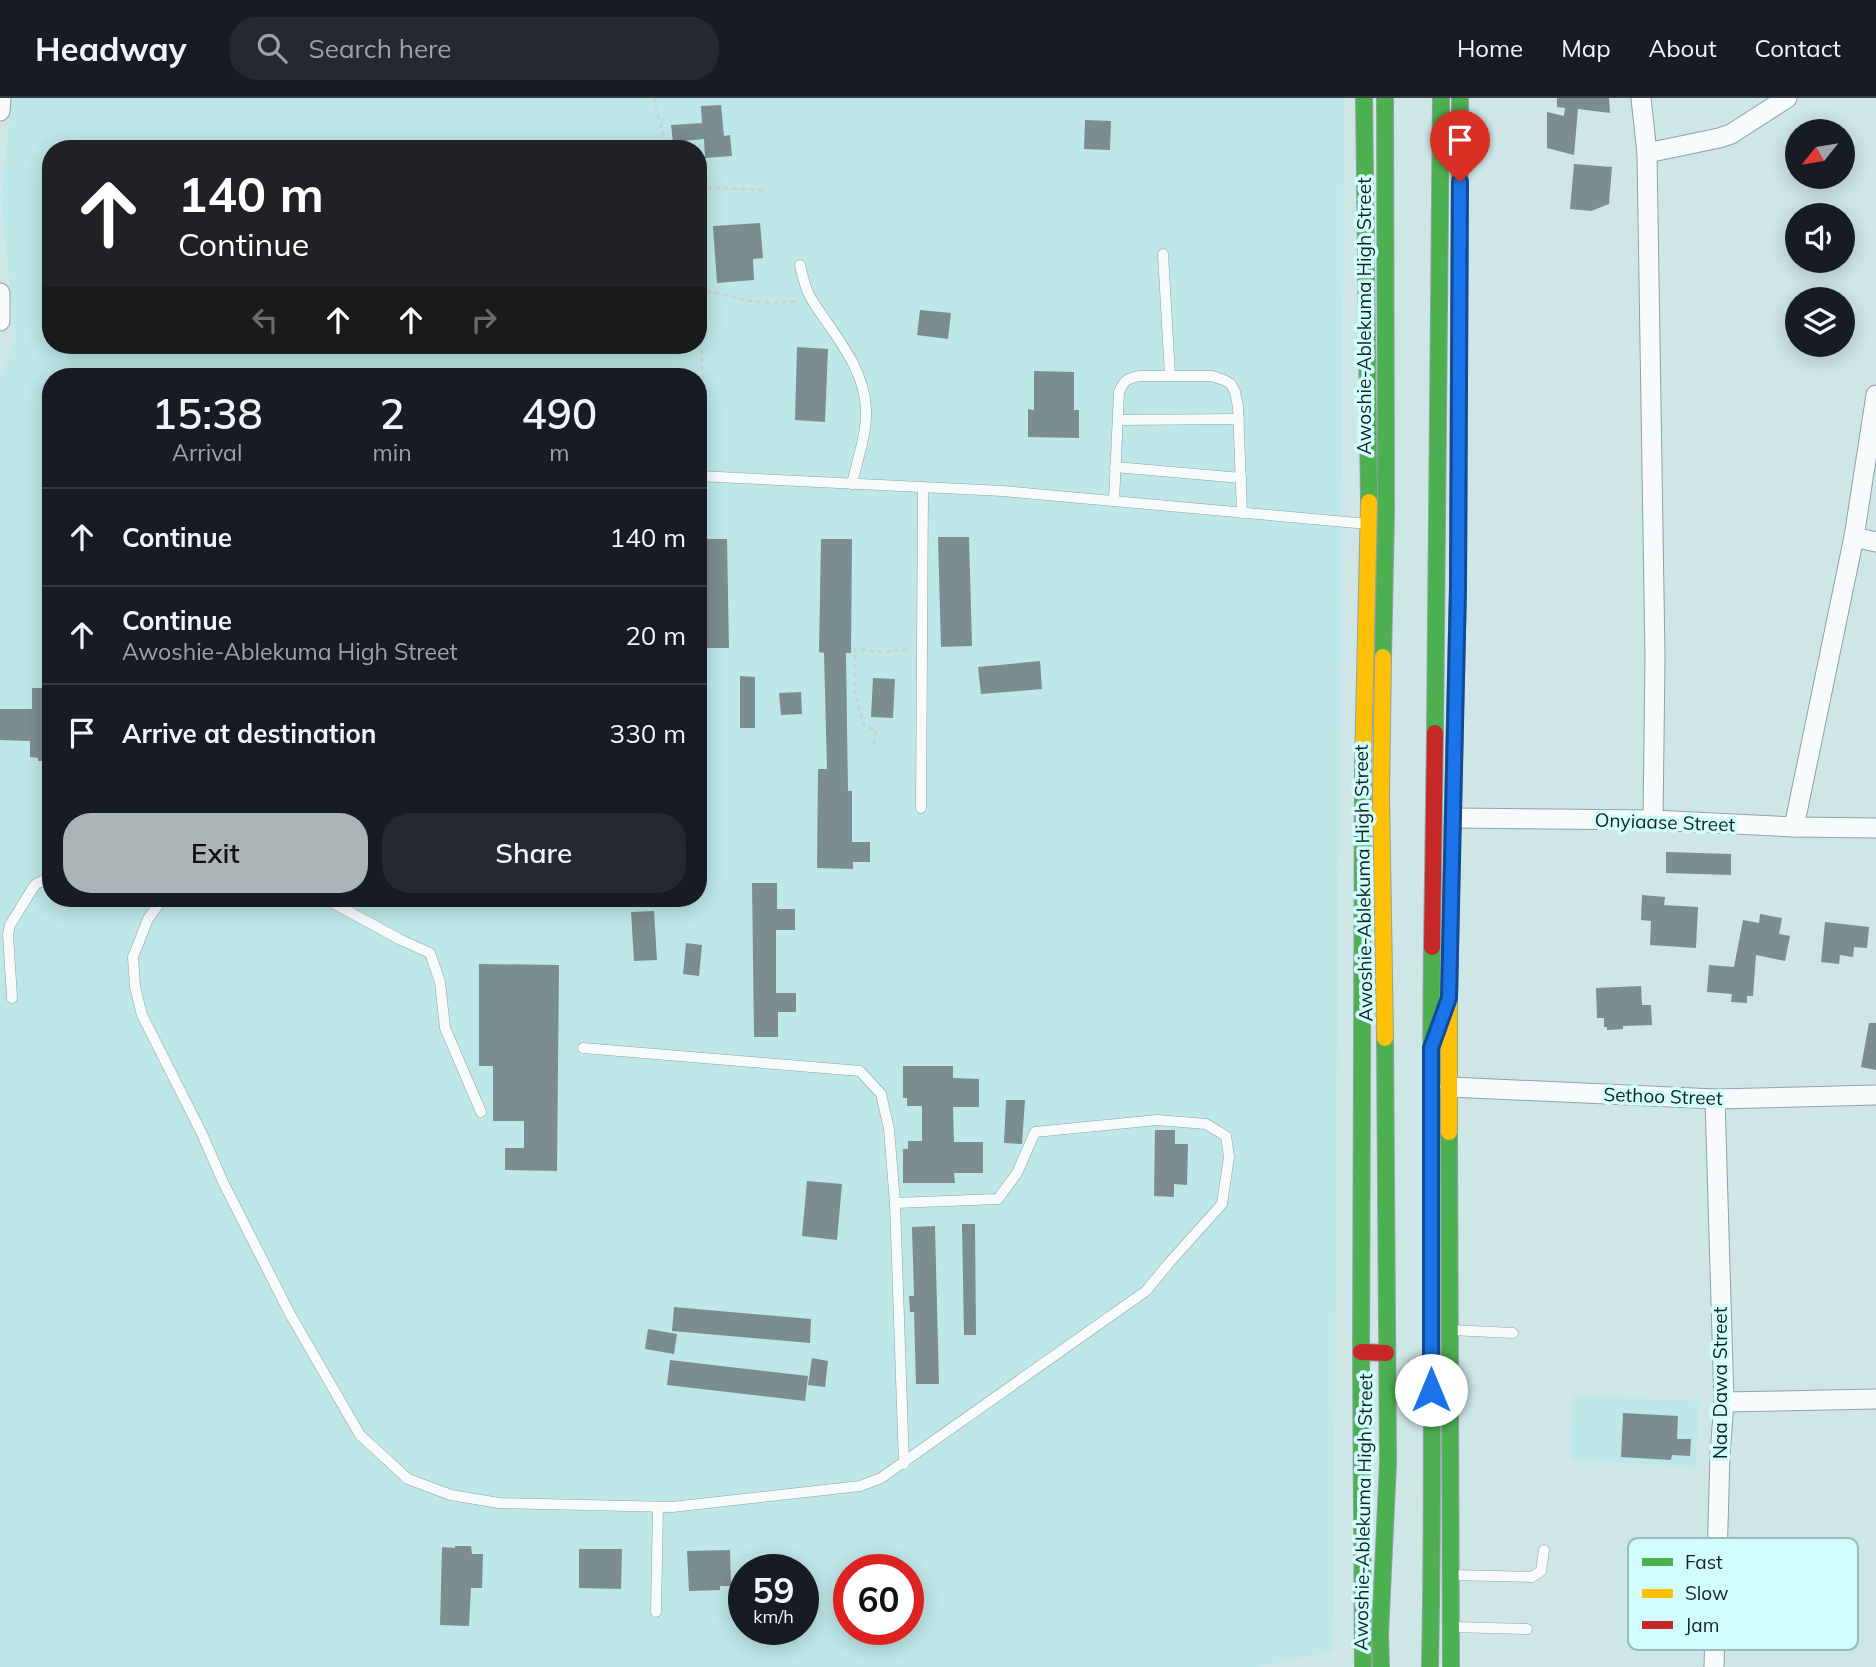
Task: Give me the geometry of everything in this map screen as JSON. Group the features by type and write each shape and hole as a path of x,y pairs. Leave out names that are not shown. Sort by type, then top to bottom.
{"main road":[{"name":"Awoshie-Ablekuma High Street","path":"1364,98 1369,524 1363,728 1361,1352 1365,1666"},
{"name":"Awoshie-Ablekuma High Street","path":"1365,1666 1380,1634 1388,1463 1381,795 1385,512 1385,98"},
{"path":"1430,1667 1433,1575 1431,1048 1441,98"},
{"path":"1451,1667 1449,998 1458,588 1460,98"},
{"path":"1437,588 1458,588"},
{"path":"1363,728 1382,730"},
{"path":"1431,1048 1449,998"},
{"path":"1361,1352 1386,1353"},
{"path":"1388,1463 1398,1473 1410,1475 1431,1468"}],"street":[{"path":"0,111 1,98"},
{"path":"1641,98 1647,153 1655,657 1653,820"},
{"path":"1647,153 1731,134 1787,98"},
{"path":"0,293 0,321"},
{"path":"1794,827 1854,537 1876,395"},
{"path":"1854,537 1876,542"},
{"name":"Onyiaase Street","path":"1454,818 1653,820 1876,828"},
{"name":"Sethoo Street","path":"1450,1087 1715,1098 1876,1094"},
{"name":"Naa Dawa Street","path":"1715,1098 1724,1402 1718,1538"},
{"path":"1724,1402 1876,1399"}],"lane":[{"path":"1163,254 1170,376"},
{"path":"800,265 811,299 846,351 861,382 866,400 864,427 852,484"},
{"path":"1114,501 1119,391 1123,382 1140,376 1212,376 1231,384 1235,392 1239,419 1242,513"},
{"path":"1118,420 1239,419"},
{"path":"1115,467 1241,478"},
{"path":"707,476 1003,491 1369,524"},
{"path":"921,807 923,487"},
{"path":"12,998 8,934 10,925 36,884 42,881"},
{"path":"157,907 148,919 133,957 135,987 142,1015 290,1314 360,1435 408,1479 451,1495 499,1503 672,1507 860,1486 881,1478 1146,1291 1223,1204 1230,1157 1226,1136 1206,1124 1157,1121 1035,1132 1017,1173 998,1199 895,1203"},
{"path":"340,907 430,953 439,982 445,1028 481,1112"},
{"path":"583,1048 860,1071 881,1094 889,1129 895,1203 904,1464"},
{"path":"1450,1330 1513,1333"},
{"path":"656,1612 658,1507"},
{"path":"1451,1575 1532,1577 1541,1571 1544,1550"},
{"path":"1451,1627 1527,1629"}],"path":[{"path":"655,98 665,140"},
{"path":"707,187 764,190"},
{"path":"707,291 772,303 811,299"},
{"path":"874,744 876,730 864,726 855,693 855,649 885,652 913,648"}],"shaded area":[{"path":"12,98 1344,98 1333,1651 1258,1667 0,1667 0,376 16,340 1,198"},
{"path":"1573,1395 1699,1401 1696,1467 1571,1460"}],"building":[{"path":"1557,98 1609,98 1610,113 1578,109 1574,155 1547,148 1547,112 1564,116 1565,108 1557,107"},
{"path":"721,105 724,136 730,135 732,156 707,158 707,140 704,139 673,140 671,125 702,123 701,106"},
{"path":"1085,120 1111,121 1110,150 1084,149"},
{"path":"1574,164 1612,167 1609,204 1591,211 1570,209"},
{"path":"760,223 763,258 753,259 754,280 717,283 713,226"},
{"path":"920,310 951,313 948,339 917,335"},
{"path":"797,347 828,349 825,422 795,420"},
{"path":"1034,371 1074,372 1074,410 1079,410 1079,438 1028,437 1028,409 1034,410"},
{"path":"938,537 969,537 972,646 941,647"},
{"path":"707,539 727,539 729,648 707,648"},
{"path":"821,539 852,539 851,653 846,653 848,791 852,791 852,842 870,842 870,862 853,862 853,869 817,868 818,769 827,769 824,653 819,652"},
{"path":"1040,661 1042,689 981,694 978,667"},
{"path":"740,676 755,677 755,728 740,728"},
{"path":"873,678 895,679 893,718 871,717"},
{"path":"32,688 42,688 42,761 30,757 30,741 0,740 0,709 32,709"},
{"path":"801,692 802,714 781,715 779,693"},
{"path":"1666,852 1731,854 1731,875 1666,873"},
{"path":"752,883 777,883 777,909 795,909 795,930 776,930 776,993 796,993 796,1012 778,1012 778,1037 754,1037"},
{"path":"1642,895 1665,897 1664,905 1698,907 1696,948 1650,945 1651,921 1641,920"},
{"path":"654,911 657,960 634,961 631,912"},
{"path":"1760,914 1782,918 1779,934 1790,936 1785,961 1756,955 1753,996 1747,996 1747,1003 1731,1002 1732,994 1707,992 1709,965 1734,967 1743,920 1759,923"},
{"path":"1825,922 1869,927 1867,948 1854,947 1853,957 1840,955 1839,964 1821,962"},
{"path":"686,943 702,945 699,976 683,974"},
{"path":"479,964 559,965 557,1171 505,1170 505,1148 524,1148 524,1121 493,1121 493,1066 479,1066"},
{"path":"1641,986 1642,1005 1651,1005 1652,1025 1623,1026 1623,1029 1607,1030 1607,1027 1604,1027 1604,1018 1597,1018 1596,988"},
{"path":"1869,1023 1876,1023 1876,1070 1861,1067"},
{"path":"903,1066 953,1066 953,1078 979,1079 979,1107 953,1107 954,1142 983,1142 983,1173 954,1173 955,1183 903,1183 903,1149 908,1149 908,1141 922,1141 922,1106 907,1106 907,1098 903,1098"},
{"path":"1006,1100 1025,1100 1022,1144 1004,1143"},
{"path":"1155,1130 1175,1130 1175,1144 1188,1144 1187,1185 1174,1184 1174,1197 1154,1196"},
{"path":"807,1181 842,1184 837,1240 802,1236"},
{"path":"962,1224 975,1224 976,1335 964,1335"},
{"path":"935,1226 939,1384 916,1384 914,1312 910,1312 909,1296 914,1296 912,1227"},
{"path":"674,1307 811,1319 810,1343 672,1331"},
{"path":"648,1329 677,1334 674,1354 645,1349"},
{"path":"812,1358 828,1361 825,1387 808,1385"},
{"path":"670,1360 808,1376 805,1401 667,1385"},
{"path":"1623,1413 1678,1416 1677,1439 1691,1439 1690,1456 1672,1455 1671,1460 1621,1457"},
{"path":"471,1546 472,1554 483,1554 482,1588 471,1588 469,1626 440,1625 442,1547"},
{"path":"579,1549 622,1549 621,1589 579,1588"},
{"path":"730,1550 728,1586 720,1586 720,1590 689,1591 687,1551"}],"traffic: fast":[{"path":"1364,98 1369,502"},
{"path":"1383,657 1386,512 1385,98"},
{"path":"1435,733 1441,98"},
{"path":"1452,844 1458,588 1460,98"},
{"path":"1363,766 1363,1667"},
{"path":"1430,1667 1432,947"},
{"path":"1381,1667 1380,1634 1388,1463 1385,1038"},
{"path":"1449,1132 1451,1667"}],"traffic: slow":[{"path":"1363,766 1369,502"},
{"path":"1383,657 1381,795 1385,1038"},
{"path":"1449,1132 1452,844"}],"traffic: jam":[{"path":"1432,947 1435,733"},
{"path":"1361,1352 1386,1353"}],"route":[{"path":"1431,1390 1431,1048 1449,998 1454,818 1460,182"}]}
